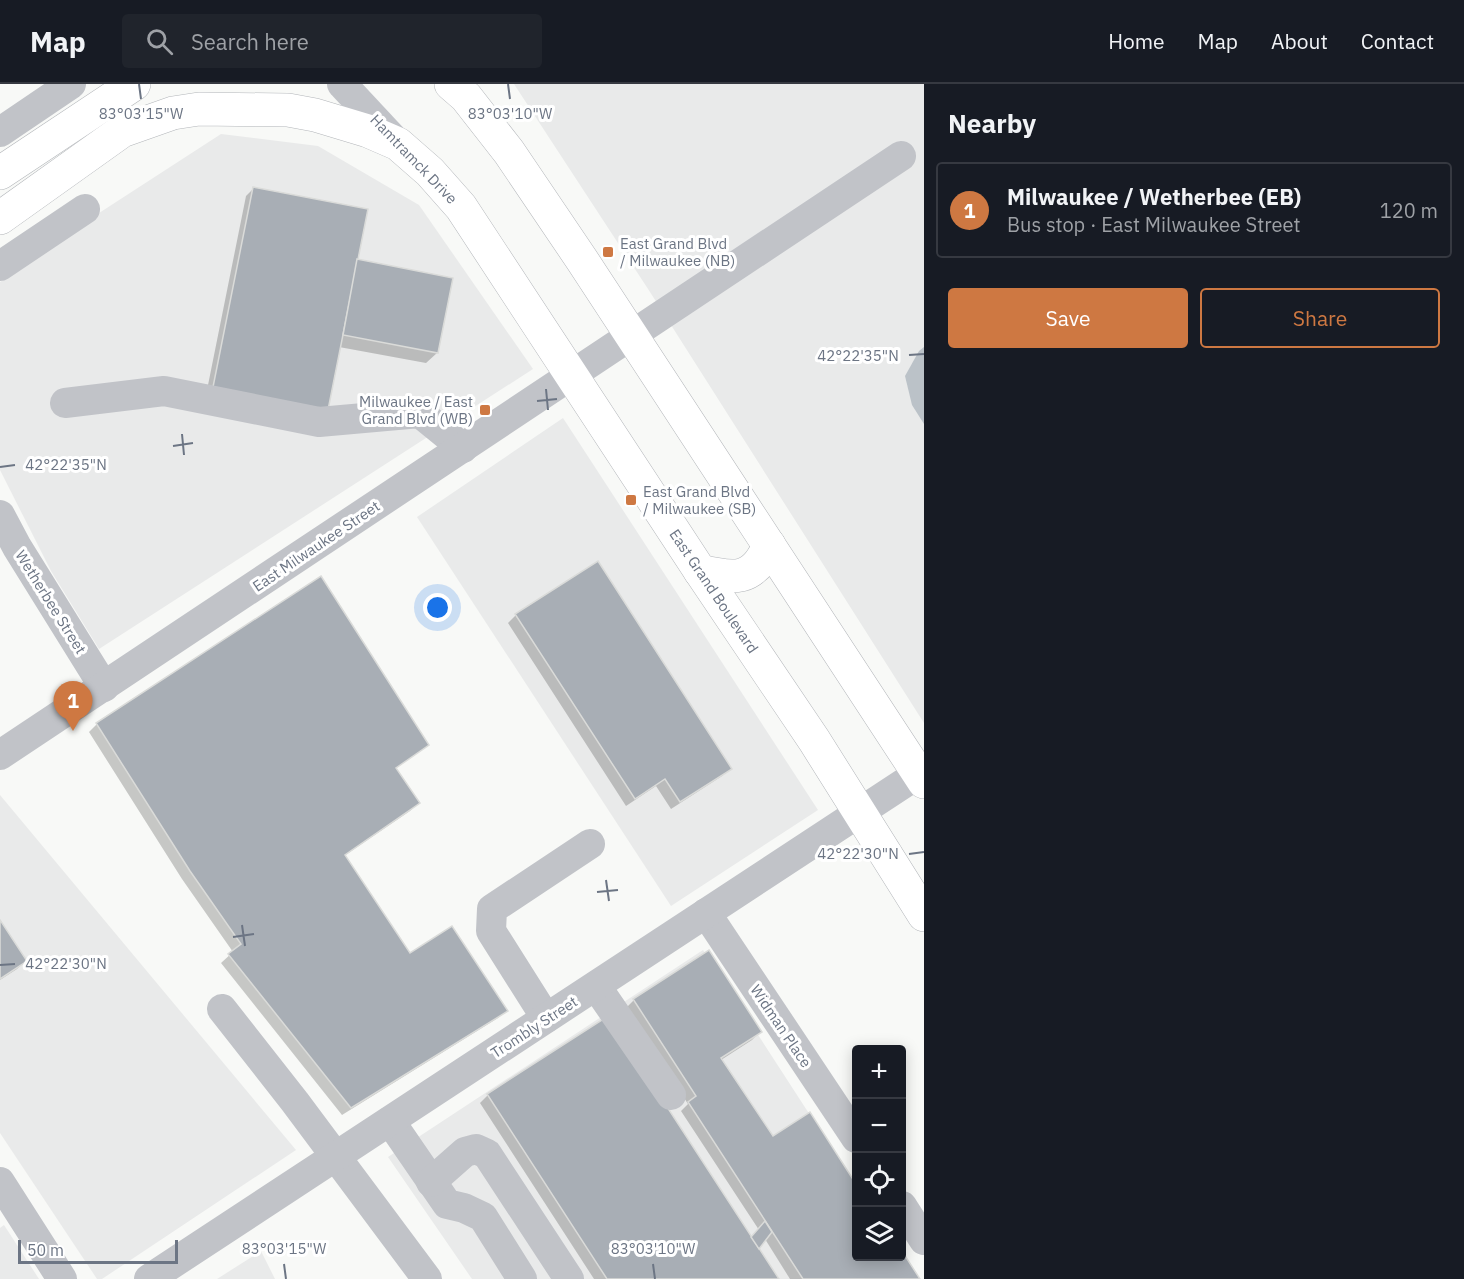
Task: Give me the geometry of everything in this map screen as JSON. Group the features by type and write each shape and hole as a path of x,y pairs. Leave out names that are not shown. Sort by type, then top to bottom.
{"main road":[{"path":"0,173 134,84"},
{"path":"1,218 122,131 199,84"},
{"path":"451,84 466,97 509,152 922,775"},
{"path":"122,131 173,113 199,109 288,110 342,122 398,144"},
{"name":"Hamtramck Drive","path":"398,144 430,172 461,207 480,239"},
{"name":"East Grand Boulevard","path":"480,239 814,740 924,915"},
{"path":"700,571 725,577 740,576 753,571 763,560 769,545"}],"street":[{"path":"0,132 71,84"},
{"name":"Hamtramck Drive","path":"342,84 398,144"},
{"name":"East Milwaukee Street","path":"0,755 901,156"},
{"path":"0,266 85,209"},
{"path":"65,404 164,391 319,422 420,413 463,448"},
{"name":"Wetherbee Street","path":"0,515 17,548 104,687"},
{"name":"Trombly Street","path":"149,1279 859,813 922,775"},
{"path":"546,1018 491,931 492,909 590,843"},
{"name":"Widman Place","path":"706,913 852,1132"},
{"path":"596,986 671,1095"},
{"path":"222,1009 295,1102 427,1279"},
{"path":"390,1121 447,1204 464,1208 483,1217 522,1279"},
{"path":"432,1182 465,1152 476,1149 487,1154 569,1279"},
{"path":"0,1182 62,1279"},
{"path":"903,1207 924,1240"}],"shaded area":[{"path":"514,84 924,84 924,723 650,292"},
{"path":"221,134 318,146 419,205 533,369 99,649 51,571 0,470 0,282 96,215"},
{"path":"924,347 924,424 912,405 905,376 919,351"},
{"path":"563,418 818,810 671,906 417,517"},
{"path":"0,795 296,1150 102,1279 97,1279 0,1133"},
{"path":"703,950 852,1180 852,1261 906,1261 917,1279 472,1279 388,1157"},
{"path":"4,1225 39,1279 0,1279 0,1228"},
{"path":"261,1251 275,1279 217,1279"}],"building":[{"path":"253,187 368,209 328,410 213,387"},
{"path":"357,259 453,278 438,353 343,335"},
{"path":"598,561 732,769 680,802 665,779 635,799 515,614"},
{"path":"321,576 429,745 396,768 420,803 345,855 410,953 452,926 508,1011 351,1108 228,954 241,944 190,871 96,723"},
{"path":"0,920 27,961 0,979"},
{"path":"709,950 762,1032 721,1058 773,1136 810,1112 852,1178 852,1261 906,1261 906,1257 920,1279 803,1279 688,1102 696,1096 633,999"},
{"path":"608,1016 779,1279 607,1279 487,1094"},
{"path":"765,1221 772,1232 759,1249 751,1237"}],"place":[{"name":"East Grand Blvd / Milwaukee (NB)","path":"608,252"},
{"name":"Milwaukee / East Grand Blvd (WB)","path":"485,410"},
{"name":"East Grand Blvd / Milwaukee (SB)","path":"631,500"},
{"name":"Milwaukee / Wetherbee (EB)","path":"73,731"}]}
